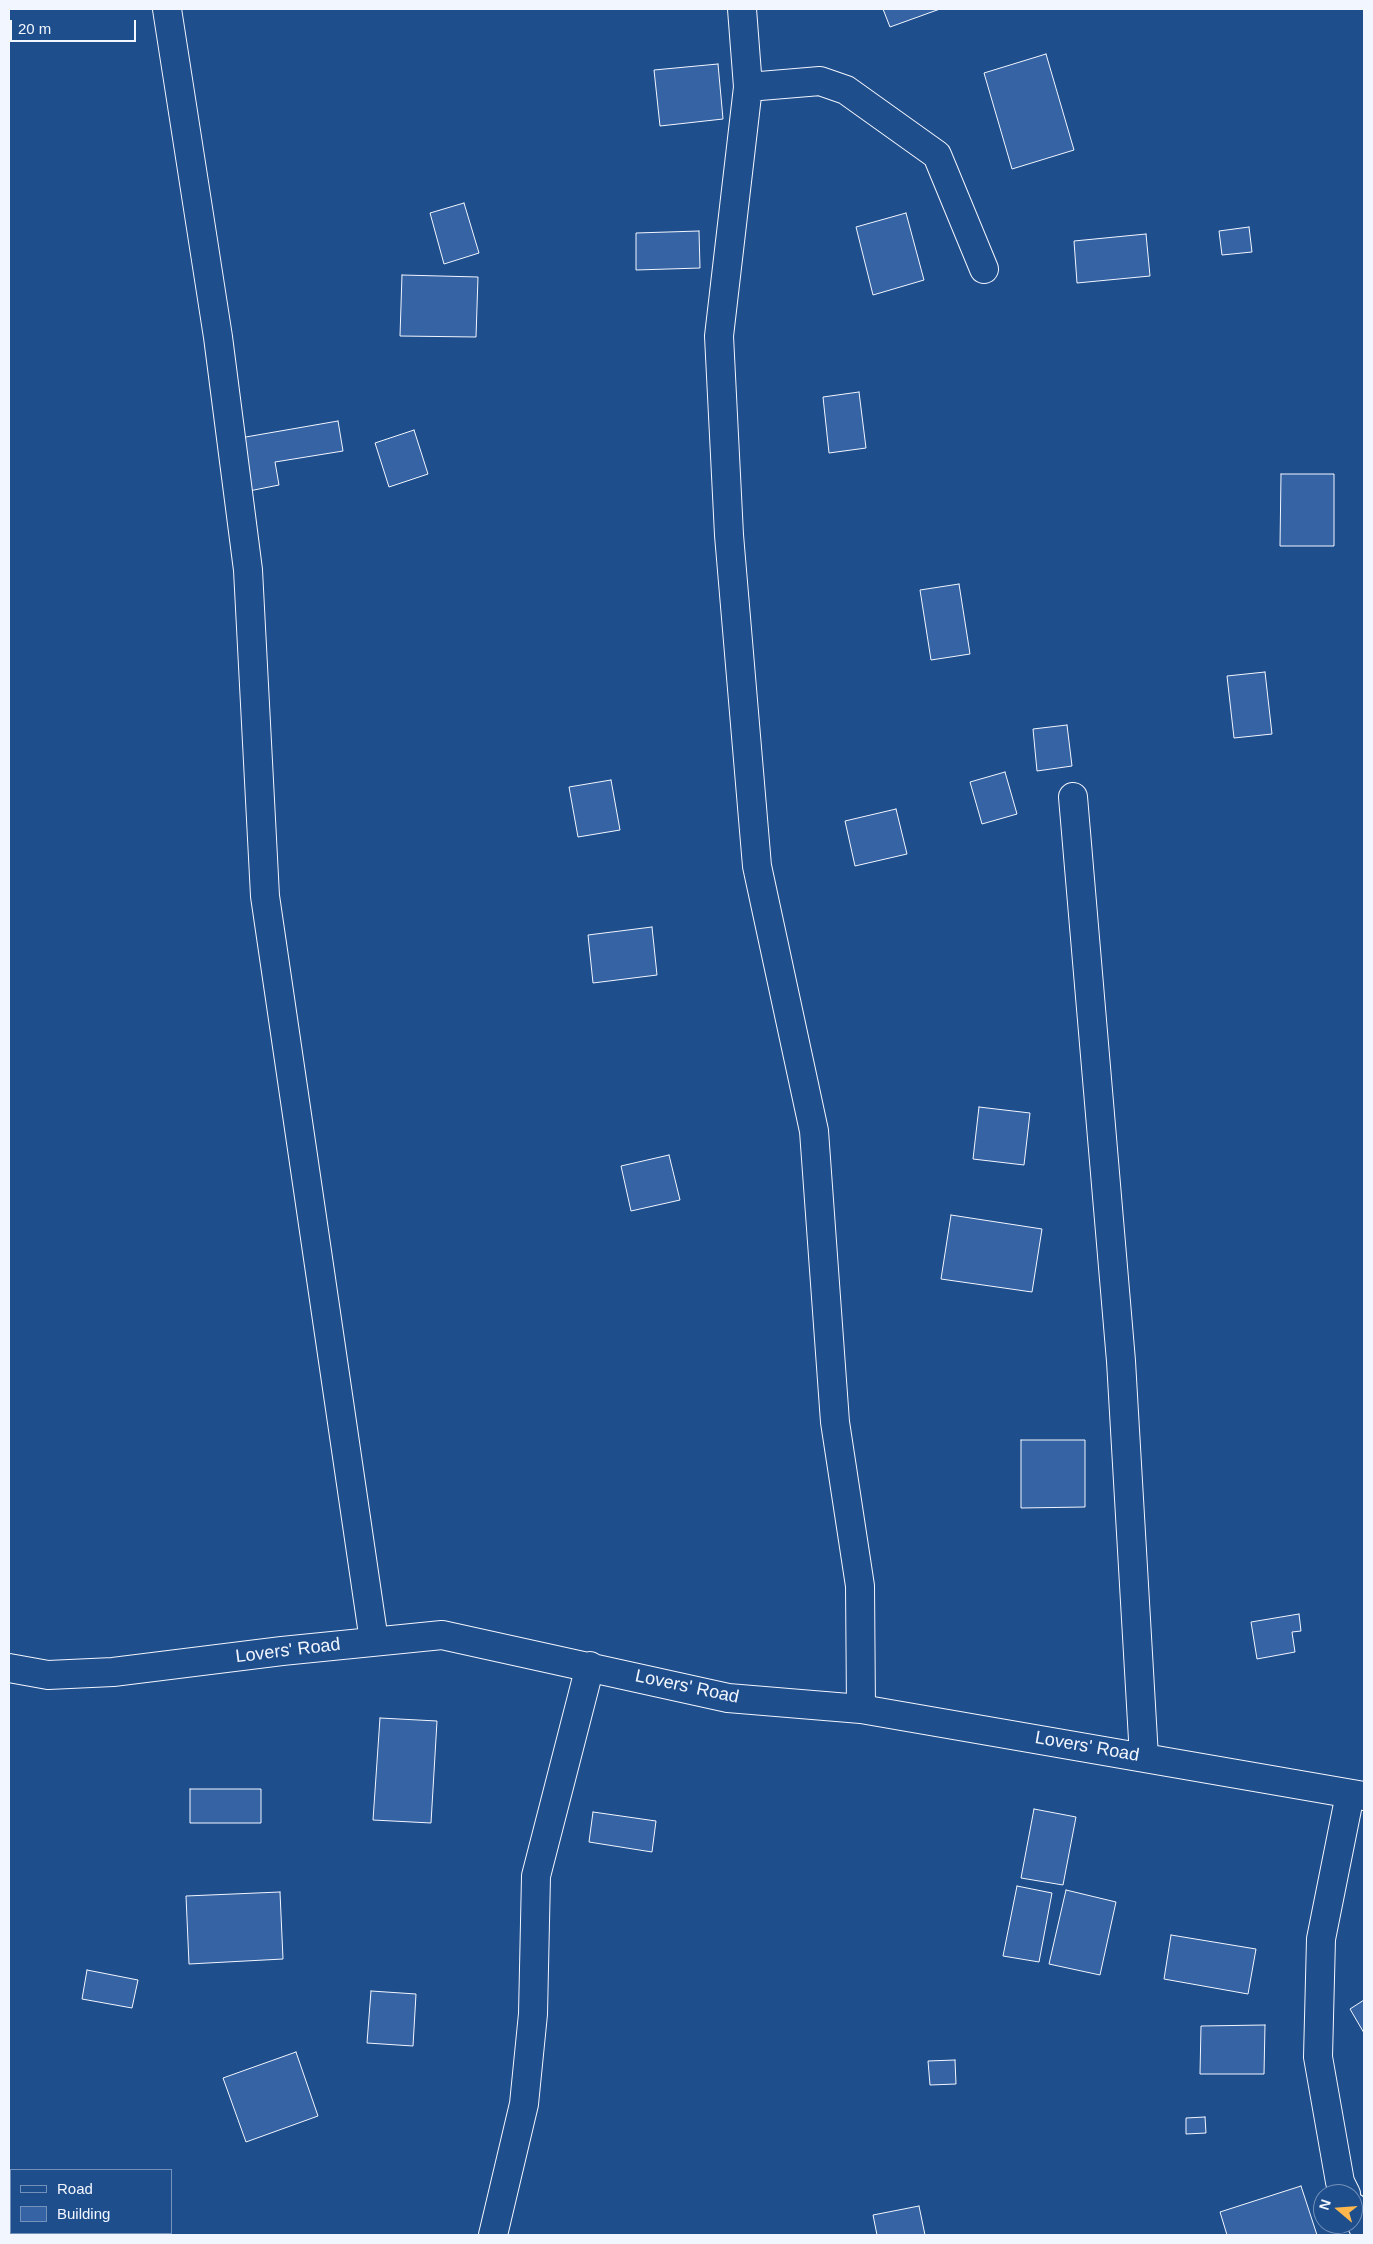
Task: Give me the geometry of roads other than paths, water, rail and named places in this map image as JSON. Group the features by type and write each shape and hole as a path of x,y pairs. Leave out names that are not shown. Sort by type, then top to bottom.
{"street":[{"path":"167,9 218,337 248,570 266,896 374,1641"},
{"path":"742,9 748,87 719,336 729,534 757,866 814,1131 835,1422 860,1586 861,1708"},
{"path":"748,87 820,81 846,90 937,154 984,269"},
{"path":"1073,797 1121,1361 1144,1757"},
{"name":"Lovers' Road","path":"9,1668 48,1675 113,1672 374,1641 442,1635 590,1666 728,1698 861,1708 1357,1795"},
{"path":"493,2235 524,2104 533,2014 536,1876 590,1666"},
{"path":"1341,2184 1318,2057 1321,1939 1357,1795"}]}
